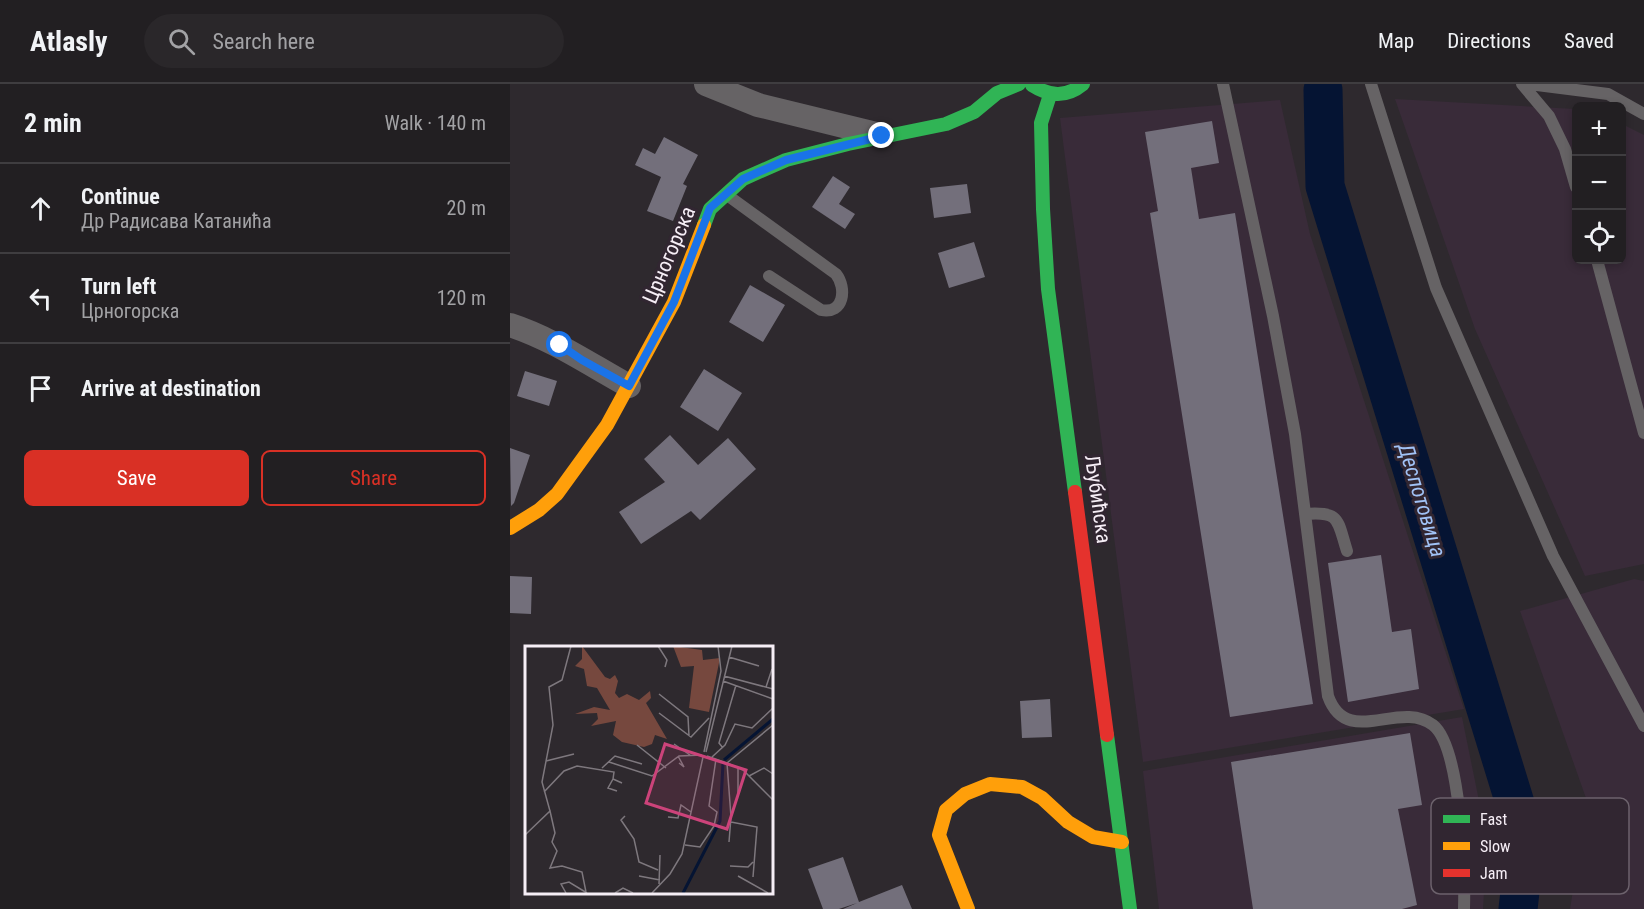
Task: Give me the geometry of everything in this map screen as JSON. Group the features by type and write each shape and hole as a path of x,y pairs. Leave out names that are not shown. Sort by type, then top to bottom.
{"street":[{"path":"706,84 758,105 882,136"},
{"name":"Црногорска","path":"510,528 539,510 557,494 607,425 674,302 710,208 743,179 786,160 882,136 946,124 974,112 997,93 1019,84"},
{"path":"1031,84 1050,95 1070,93 1083,84"},
{"name":"Љубићска","path":"1050,95 1041,123 1048,289 1130,909"},
{"path":"510,325 560,345 629,386"},
{"path":"968,909 939,835 946,810 965,794 990,784 1022,787 1042,798 1068,822 1093,837 1122,842"}],"lane":[{"path":"1223,84 1273,316 1295,434 1328,696 1340,715 1358,723 1408,717 1417,718 1434,726 1441,732 1447,746 1457,798"},
{"path":"1371,84 1436,288 1552,556 1644,726"},
{"path":"1522,84 1549,116 1565,149 1572,173"},
{"path":"1529,84 1608,94 1644,114"},
{"path":"726,194 836,274 842,281 842,297 836,308 831,311 821,310 769,276"},
{"path":"1598,264 1644,433"},
{"path":"1305,514 1330,514 1337,519 1347,551"},
{"path":"1464,894 1464,909"}],"shaded area":[{"path":"1395,99 1572,109 1572,264 1626,264 1626,126 1644,135 1644,564 1585,576 1475,329"},
{"path":"1280,100 1310,234 1464,709 1143,762 1060,118"},
{"path":"1634,579 1644,581 1644,909 1570,909 1572,894 1629,894 1629,798 1586,798 1520,611"},
{"path":"1462,717 1478,798 1431,798 1431,894 1484,894 1483,909 1159,909 1143,771"}],"building":[{"path":"1212,121 1219,163 1191,168 1199,219 1235,213 1313,704 1230,717 1150,213 1158,211 1145,132"},
{"path":"664,137 698,155 683,184 687,186 673,221 647,211 661,177 635,165 643,148 655,154"},
{"path":"833,176 850,187 839,204 855,214 845,229 812,207"},
{"path":"967,184 971,213 934,218 930,188"},
{"path":"974,242 985,277 949,288 938,253"},
{"path":"750,285 785,305 763,342 729,322"},
{"path":"704,369 742,393 718,431 680,407"},
{"path":"525,371 557,381 549,406 517,396"},
{"path":"670,435 698,465 728,438 756,469 700,520 691,511 641,544 619,512 665,482 644,459"},
{"path":"510,448 530,455 511,506"},
{"path":"1381,555 1392,632 1411,629 1419,689 1348,702 1328,563"},
{"path":"510,576 532,577 531,614 510,613"},
{"path":"1050,699 1052,737 1022,738 1020,701"},
{"path":"1410,733 1422,805 1398,809 1417,905 1402,909 1253,909 1231,762"},
{"path":"843,857 859,902 902,885 912,909 843,909 857,903 839,909 823,909 808,869"}],"waterway":[{"name":"Деспотовица","path":"1323,90 1325,186 1513,798"},
{"name":"Деспотовица","path":"1518,909 1520,894"}],"traffic: fast":[{"path":"704,225 710,209 743,179 786,160 848,144 946,124 974,112 997,93 1019,84"},
{"path":"1032,85 1058,94 1070,92 1083,84"},
{"path":"1050,95 1041,123 1048,289 1075,492"},
{"path":"1107,735 1130,909"}],"traffic: slow":[{"path":"510,528 539,510 557,494 607,425 674,302 704,225"},
{"path":"968,909 939,835 946,810 965,794 990,784 1022,787 1042,798 1068,822 1093,837 1122,842"}],"traffic: jam":[{"path":"1075,492 1107,735"}],"route":[{"path":"560,345 629,386 674,302 710,208 743,179 786,160 882,136"}]}
